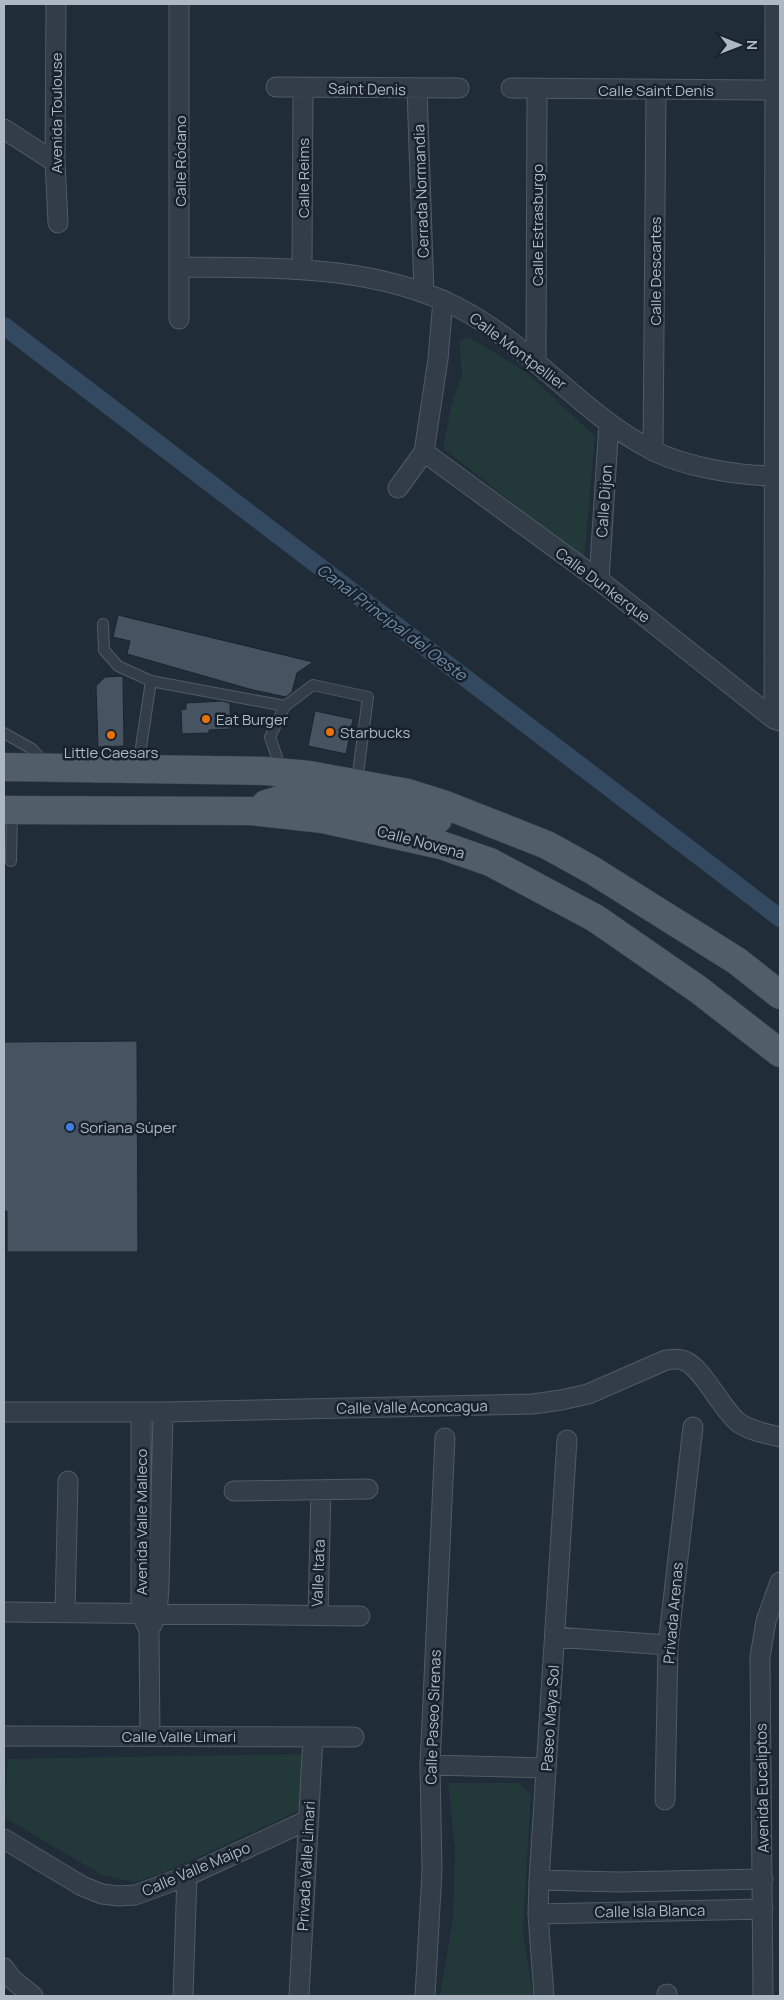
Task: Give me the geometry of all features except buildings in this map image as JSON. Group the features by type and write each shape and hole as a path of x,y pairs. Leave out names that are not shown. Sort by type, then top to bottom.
{"main road":[{"path":"4,767 283,773 357,782 408,793 443,804 547,845 592,870 639,902 737,961 780,995"},
{"path":"251,811 274,800 294,796 323,799 434,822 438,820 443,804"},
{"name":"Calle Novena","path":"8,810 251,811 323,819 441,845 490,862 595,918 700,990 780,1052"},
{"path":"441,845 447,833 456,828 471,828 547,859 616,898 639,902"}],"street":[{"name":"Avenida Toulouse","path":"56,4 55,162 58,223"},
{"name":"Calle Ródano","path":"178,319 180,267 179,4"},
{"path":"775,4 777,720"},
{"name":"Saint Denis","path":"276,87 458,88"},
{"name":"Calle Reims","path":"302,268 303,88"},
{"name":"Calle Saint Denis","path":"511,88 656,91 775,90"},
{"name":"Cerrada Normandia","path":"417,89 424,293"},
{"name":"Calle Estrasburgo","path":"536,361 537,90"},
{"name":"Calle Descartes","path":"654,451 656,91"},
{"path":"4,129 55,162"},
{"name":"Calle Montpellier","path":"180,267 302,268 364,277 424,293 443,300 489,326 536,361 609,423 654,451 699,466 734,474 777,476"},
{"path":"398,488 424,452 437,369 443,300"},
{"name":"Calle Dijon","path":"600,580 609,423"},
{"name":"Calle Dunkerque","path":"424,452 600,580 777,720"},
{"name":"Calle Valle Aconcagua","path":"4,1412 162,1412 533,1404 588,1394 666,1360 674,1359 685,1361 693,1367 720,1403 740,1423 762,1433 780,1437"},
{"name":"Avenida Valle Malleco","path":"141,1412 149,1613 150,1736"},
{"name":"Avenida Valle Malleco","path":"149,1613 162,1412"},
{"name":"Privada Arenas","path":"665,1800 668,1645 692,1428"},
{"name":"Calle Paseo Sirenas","path":"425,1996 432,1871 430,1765 445,1438"},
{"name":"Paseo Maya Sol","path":"544,1996 538,1914 539,1880 567,1440"},
{"path":"65,1612 68,1481"},
{"path":"234,1491 368,1489"},
{"name":"Valle Itata","path":"4,1612 318,1614 321,1490"},
{"name":"Avenida Eucaliptos","path":"764,1996 760,1657 766,1621 780,1582"},
{"path":"318,1614 360,1616"},
{"path":"555,1637 668,1645"},
{"name":"Calle Valle Limari","path":"4,1736 354,1737"},
{"name":"Privada Valle Limari","path":"299,1996 313,1737"},
{"path":"430,1765 546,1768"},
{"name":"Calle Valle Maipo","path":"4,1839 82,1886 102,1894 135,1896 187,1876 308,1820"},
{"path":"183,1996 187,1876"},
{"name":"Calle Isla Blanca","path":"539,1880 619,1882 763,1879"},
{"path":"619,1882 619,1912"},
{"name":"Calle Isla Blanca","path":"538,1914 763,1908"},
{"path":"4,1968 13,1980 33,1996"}],"lane":[{"path":"103,624 104,650 118,666 151,681 284,706"},
{"path":"138,769 151,681"},
{"path":"283,773 270,737 284,706 313,685 368,697 357,782"},
{"path":"4,733 32,749 50,768"},
{"path":"8,810 11,861"}],"green space":[{"path":"469,337 527,373 595,436 584,560 443,448 451,406 462,374 459,342"},
{"path":"302,1754 300,1810 170,1870 135,1882 102,1875 4,1817 8,1759"},
{"path":"448,1783 519,1783 531,1795 523,1931 533,1996 440,1996 453,1918 455,1847"}],"waterway":[{"name":"Canal Principal del Oeste","path":"4,326 780,918"}],"place":[{"name":"Eat Burger","path":"206,719"},
{"name":"Starbucks","path":"330,732"},
{"name":"Little Caesars","path":"111,735"},
{"name":"Soriana Súper","path":"70,1127"}]}
